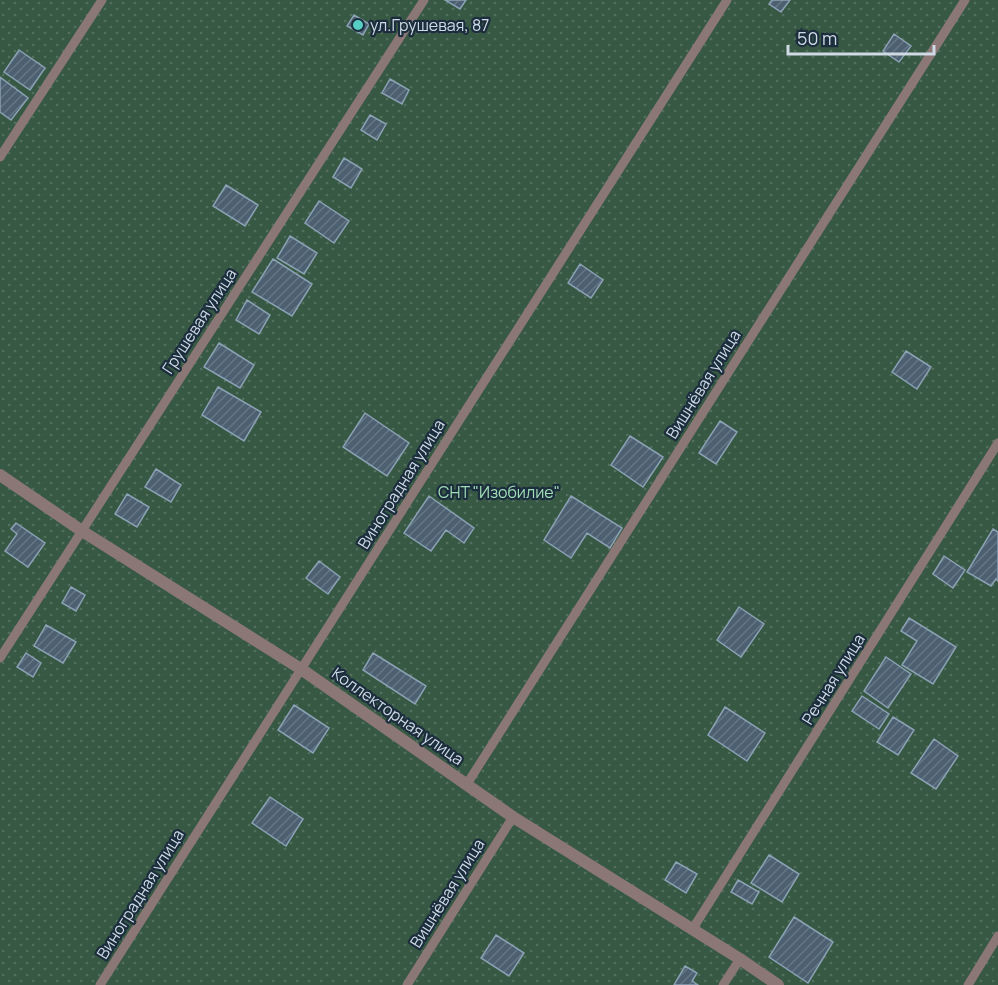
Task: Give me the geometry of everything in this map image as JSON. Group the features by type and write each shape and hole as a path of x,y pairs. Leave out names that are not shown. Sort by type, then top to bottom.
{"street":[{"name":"Коллекторная улица","path":"0,475 82,531 302,669 513,817 778,985"}],"lane":[{"path":"0,158 102,0"},
{"name":"Грушевая улица","path":"0,658 424,0"},
{"name":"Виноградная улица","path":"100,985 727,0"},
{"name":"Вишнёвая улица","path":"467,784 965,0"},
{"name":"Речная улица","path":"692,930 998,443"},
{"name":"Вишнёвая улица","path":"407,985 513,817"},
{"path":"968,985 998,936"},
{"path":"723,985 740,959"}],"green space":[{"name":"СНТ \"Изобилие\"","path":"0,0 998,0 998,985 0,985"}],"building":[{"path":"445,0 466,0 460,9"},
{"path":"772,0 790,0 781,12 769,4"},
{"name":"ул.Грушевая, 87","path":"354,15 369,24 363,35 347,26"},
{"path":"894,34 911,46 899,62 883,51"},
{"path":"19,50 45,68 30,90 4,72"},
{"path":"0,77 28,98 11,120 0,112"},
{"path":"390,79 409,90 402,104 382,93"},
{"path":"370,115 386,124 377,140 361,130"},
{"path":"344,158 362,169 351,188 333,177"},
{"path":"226,185 258,205 245,226 213,206"},
{"path":"319,201 349,221 334,243 305,223"},
{"path":"290,236 317,253 304,274 277,258"},
{"path":"273,259 312,284 292,316 252,292"},
{"path":"580,264 603,280 591,298 568,283"},
{"path":"247,300 270,315 259,334 236,320"},
{"path":"219,343 254,365 240,388 204,367"},
{"path":"906,351 931,367 917,389 892,372"},
{"path":"218,387 261,412 244,441 202,415"},
{"path":"365,413 409,443 387,476 343,447"},
{"path":"720,421 737,432 716,464 699,453"},
{"path":"630,436 663,457 643,487 611,465"},
{"path":"156,469 181,485 171,502 145,487"},
{"path":"127,494 149,507 137,527 115,514"},
{"path":"429,496 474,528 464,543 446,530 431,551 404,533"},
{"path":"571,496 622,528 610,548 587,533 571,558 544,540"},
{"path":"16,523 45,543 28,567 5,551 17,534 11,529"},
{"path":"993,529 998,532 998,581 996,579 991,586 967,572"},
{"path":"944,556 965,570 953,588 933,574"},
{"path":"319,561 340,577 328,594 306,578"},
{"path":"71,587 85,595 76,611 62,603"},
{"path":"739,607 764,624 741,657 717,640"},
{"path":"909,618 956,647 933,684 902,665 917,641 901,631"},
{"path":"46,625 76,642 63,663 34,646"},
{"path":"26,653 41,663 33,677 17,667"},
{"path":"373,653 426,686 415,704 363,670"},
{"path":"886,657 911,674 888,708 864,691"},
{"path":"862,696 889,714 879,729 852,711"},
{"path":"294,705 329,728 313,753 278,730"},
{"path":"725,707 765,733 747,761 708,735"},
{"path":"893,717 914,730 898,755 877,742"},
{"path":"934,739 958,756 936,789 911,773"},
{"path":"270,797 303,819 286,846 252,823"},
{"path":"769,855 799,874 782,902 751,883"},
{"path":"676,862 697,874 686,893 665,880"},
{"path":"738,880 759,892 752,904 731,892"},
{"path":"794,917 833,942 808,983 769,957"},
{"path":"496,935 524,953 509,976 481,958"},
{"path":"685,966 697,973 692,981 698,985 674,985"}],"place":[{"name":"ул.Грушевая, 87","path":"358,25"}]}
